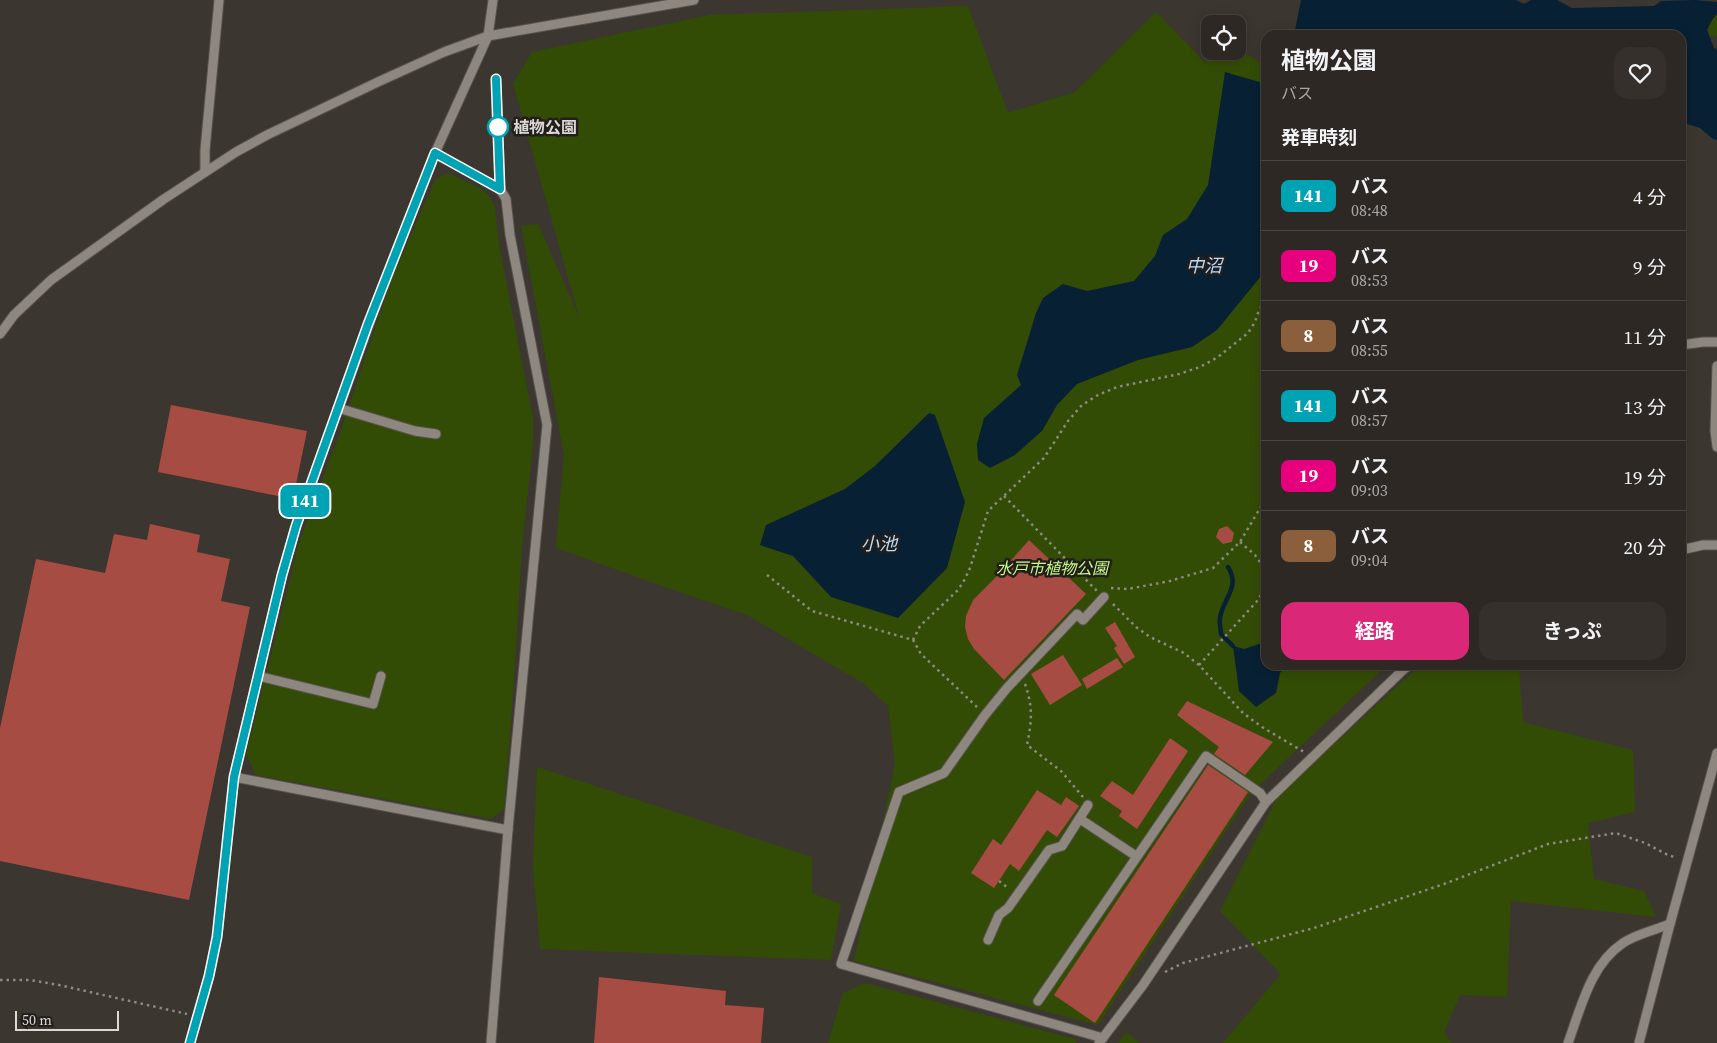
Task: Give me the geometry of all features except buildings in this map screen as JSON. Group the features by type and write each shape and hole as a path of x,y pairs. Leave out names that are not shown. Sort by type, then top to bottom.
{"street":[{"path":"205,172 205,150 219,0"},
{"path":"190,1043 209,976 217,937 234,777 282,575 296,526 381,291 435,153 488,36 493,0"},
{"path":"0,334 14,315 51,280 164,199 236,152 380,80 444,52 488,36 694,0"},
{"path":"491,1043 508,830 547,425 513,253 506,199 500,189 496,79"},
{"path":"435,153 500,189"},
{"path":"1686,344 1717,342"},
{"path":"1717,366 1717,447"},
{"path":"338,408 415,431 436,434"},
{"path":"1686,549 1717,545"},
{"path":"1104,597 1083,620 1077,614 1020,674 985,715 944,773 899,792 841,964 1101,1041 1143,985 1266,802 1402,670"},
{"path":"258,676 373,704 381,676"},
{"path":"1639,1043 1717,753"},
{"path":"1038,1001 1206,756 1260,793 1266,802"},
{"path":"234,777 508,830"},
{"path":"988,940 999,915 1008,908 1049,850 1062,846 1088,805"},
{"path":"1080,819 1136,856"},
{"path":"1568,1043 1592,978 1610,952 1624,941 1670,924"}],"path":[{"path":"913,640 920,626 961,585 970,568 988,511 1044,458 1082,405 1117,386 1179,374 1200,367 1218,357 1248,333 1256,322 1258,310 1261,306"},
{"path":"1004,496 1090,584 1118,608 1136,627 1150,637 1184,654 1199,665 1243,713 1310,758"},
{"path":"1106,587 1128,589 1170,581 1213,568 1240,542 1261,506"},
{"path":"1240,542 1261,564"},
{"path":"767,575 812,611 913,640 921,654 985,715"},
{"path":"1090,584 1098,586"},
{"path":"1199,665 1261,595"},
{"path":"1020,674 1031,701 1032,724 1027,745 1061,771 1078,789 1088,805"},
{"path":"1143,985 1159,974 1183,963 1314,928 1444,884 1548,844 1616,833 1646,843 1670,856 1689,858"},
{"path":"0,980 30,980 59,985 198,1016"}],"green space":[{"name":"水戸市植物公園","path":"968,6 1008,113 1075,92 1156,12 1205,62 1208,60 1246,60 1246,54 1261,62 1261,670 1382,670 1251,793 1098,1025 854,961 895,764 888,706 863,683 747,615 556,548 564,455 521,226 538,224 580,319 513,84 532,52 710,15"},
{"path":"1717,14 1717,36 1709,36 1709,26"},
{"path":"447,173 480,188 488,195 495,207 499,245 533,418 533,444 522,546 504,809 491,819 256,775 246,754 299,544 341,430 391,281 435,180"},
{"path":"1415,670 1519,670 1523,722 1633,750 1635,812 1588,823 1594,879 1644,891 1656,917 1511,901 1507,997 1460,995 1444,1032 1451,1043 1223,1043 1281,974 1220,911 1278,796"},
{"path":"537,767 812,857 812,893 841,904 831,960 540,949 533,868"},
{"path":"865,983 1075,1039 1076,1043 828,1043 843,993"},
{"path":"1126,1032 1140,1043 1119,1043"}],"water":[{"path":"1301,0 1516,0 1524,4 1531,0 1557,0 1572,8 1654,6 1661,1 1695,0 1717,2 1717,14 1707,30 1714,48 1717,49 1717,140 1700,128 1686,124 1686,30 1295,30"},
{"name":"中沼","path":"1225,72 1261,83 1261,276 1217,330 1192,347 1138,360 1077,384 1057,405 1042,431 1015,455 990,468 978,460 977,444 984,418 1021,385 1017,375 1036,313 1043,298 1063,284 1087,291 1134,281 1155,256 1163,235 1187,219 1208,185"},
{"name":"小池","path":"929,413 935,415 965,502 947,568 898,618 831,597 793,556 760,545 766,525 845,489 875,466"},
{"path":"1261,643 1261,670 1282,670 1276,693 1256,707 1239,691 1233,646 1244,649"}],"waterway":[{"path":"1228,567 1233,581 1220,622 1221,634 1233,646"}],"bus line":[{"name":"141","path":"190,1043 209,976 217,937 234,777 282,575 296,526 381,291 435,153 500,189 496,79"}],"place":[{"name":"植物公園","path":"498,127"}]}
